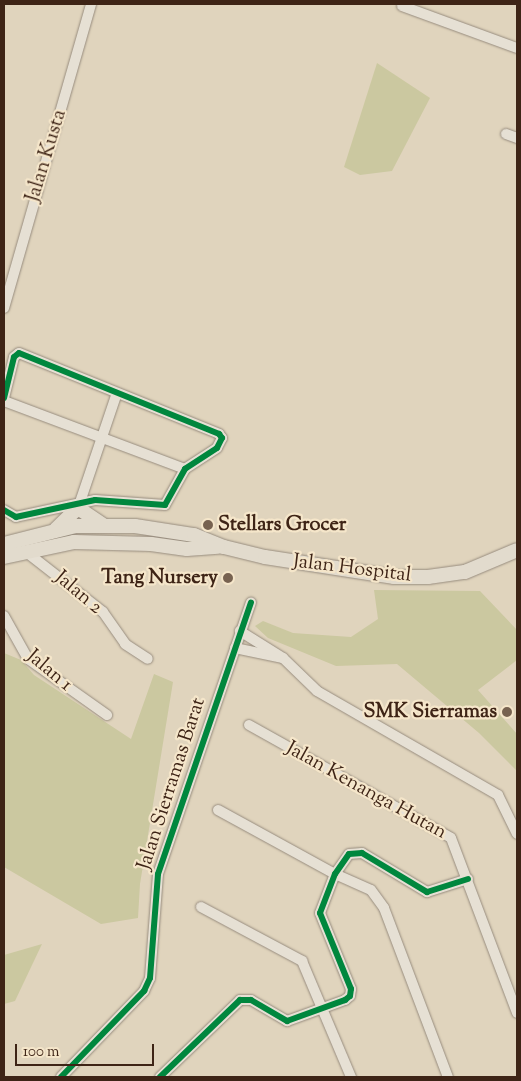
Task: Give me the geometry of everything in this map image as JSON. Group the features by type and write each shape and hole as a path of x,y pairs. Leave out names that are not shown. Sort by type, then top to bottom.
{"main road":[{"path":"51,532 78,506 103,525"},
{"name":"Jalan Hospital","path":"4,544 75,526 103,525 194,535 224,547 265,557 394,577 428,577 465,572 512,551 517,539"},
{"path":"75,526 82,533 128,536 150,544"},
{"name":"Jalan Hospital","path":"4,557 74,542 150,544 187,549 224,547"}],"street":[{"name":"Jalan Kusta","path":"4,308 91,4"},
{"path":"402,6 517,48"},
{"path":"506,134 517,138"},
{"path":"4,510 16,517 78,506 96,500 164,505 185,469 218,447 221,435 19,353 14,357 4,400 185,469"},
{"path":"75,526 78,506 117,394"},
{"name":"Jalan 2","path":"25,551 103,612 125,644 148,659"},
{"name":"Jalan Sierramas Barat","path":"61,1077 144,991 150,978 158,874 251,603"},
{"name":"Jalan 1","path":"4,616 28,659 106,715"},
{"path":"240,631 283,658 317,691 498,795 517,834"},
{"path":"235,648 283,658"},
{"name":"Jalan Kenanga Hutan","path":"249,725 446,834 455,843 517,1013"},
{"path":"218,810 335,874 372,890 384,908 448,1077"},
{"path":"160,1077 240,1000 251,1000 287,1021 345,1000 351,989 320,913 335,874 355,852 428,892 468,879"},
{"path":"201,907 302,961 324,1008 351,1077"}],"shaded area":[{"path":"377,63 430,98 392,171 360,175 344,167"},
{"path":"374,590 480,591 517,630 517,660 478,690 517,734 517,771 479,733 397,664 336,666 268,638 255,626 263,621 293,633 351,637 378,619"},
{"path":"4,653 21,660 34,675 131,739 154,674 173,682 140,884 138,918 101,924 4,867"},
{"path":"42,944 15,1001 4,1004 4,955"}],"cycle path":[{"path":"4,398 14,357 19,353 219,434 222,438 217,448 185,469 165,505 95,500 16,517 4,510"},
{"path":"61,1077 144,991 150,978 158,874 251,603"},
{"path":"160,1077 240,1000 251,1000 287,1021 345,1000 350,996 351,989 320,913 335,874 349,854 362,853 427,892 468,879"}],"place":[{"name":"Stellars Grocer","path":"208,525"},
{"name":"Tang Nursery","path":"228,578"},
{"name":"SMK Sierramas","path":"507,712"}]}
